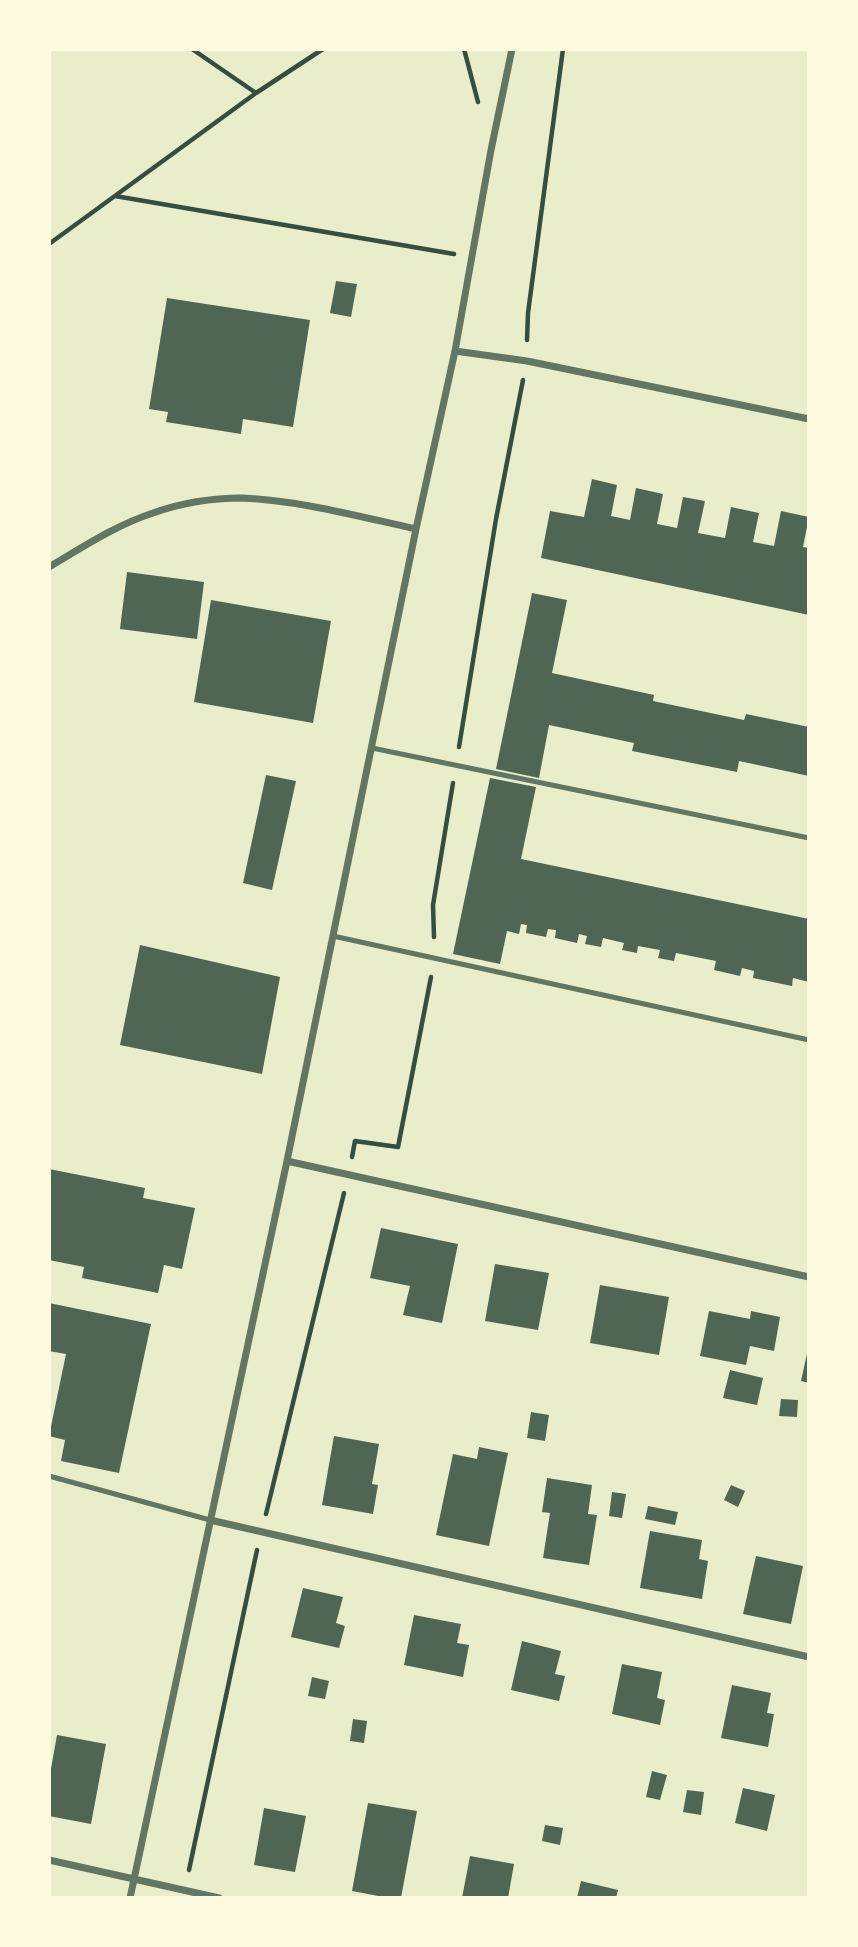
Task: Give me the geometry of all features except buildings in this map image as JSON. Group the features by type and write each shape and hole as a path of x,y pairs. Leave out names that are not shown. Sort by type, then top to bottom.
{"street":[{"path":"130,1898 287,1161 455,351 512,49"},
{"path":"455,351 527,360 809,419"},
{"path":"49,567 125,524 178,505 206,501 242,498 308,506 416,529"},
{"path":"287,1161 809,1278"},
{"path":"211,1520 809,1657"},
{"path":"49,1860 219,1898"}],"lane":[{"path":"372,748 809,838"},
{"path":"333,936 809,1040"},
{"path":"49,1476 211,1520"}],"path":[{"path":"192,49 256,93"},
{"path":"49,244 256,93 323,49"},
{"path":"185,1890 261,1532 355,1141 398,1147 434,958 433,905 496,519 527,360 528,313 563,49"},
{"path":"115,196 472,257"}]}
